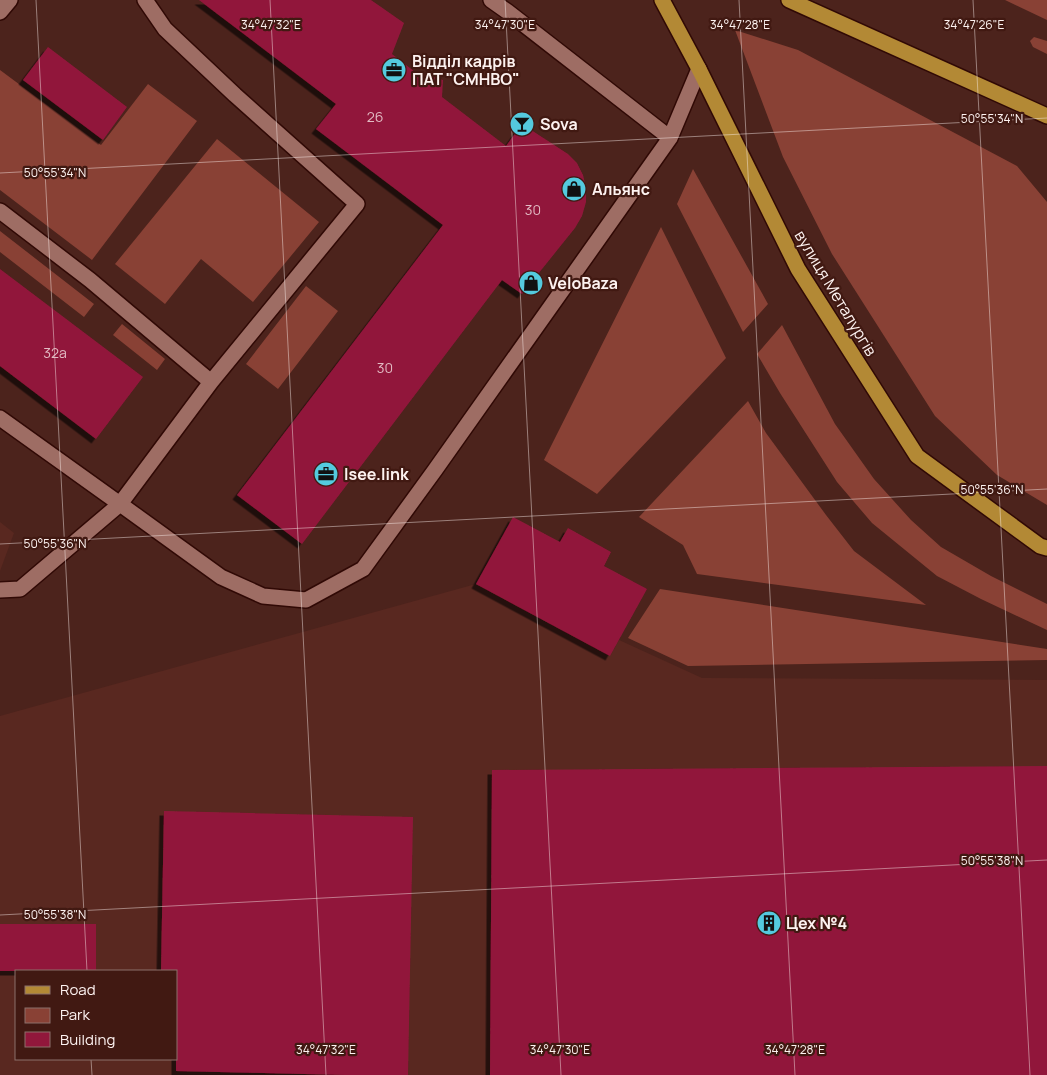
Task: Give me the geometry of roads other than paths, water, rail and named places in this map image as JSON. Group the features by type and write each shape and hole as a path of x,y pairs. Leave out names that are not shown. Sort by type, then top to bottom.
{"main road":[{"name":"вулиця Металургів","path":"662,0 699,69 798,269 917,456 1040,546 1047,548"},
{"path":"789,0 1047,116"}],"lane":[{"path":"0,12 10,0"},
{"path":"0,590 20,588 120,504 211,382 357,204 165,29 145,0"},
{"path":"491,0 670,138"},
{"path":"0,418 222,577 264,596 306,600 363,569 670,138 699,69"},
{"path":"0,211 90,280 211,382"}],"place":[{"name":"Відділ кадрів ПАТ \"СМНВО\"","path":"394,70"},
{"name":"Sova","path":"522,124"},
{"name":"Альянс","path":"574,189"},
{"name":"VeloBaza","path":"531,283"},
{"name":"Isee.link","path":"326,474"},
{"name":"Цех №4","path":"769,923"}]}
